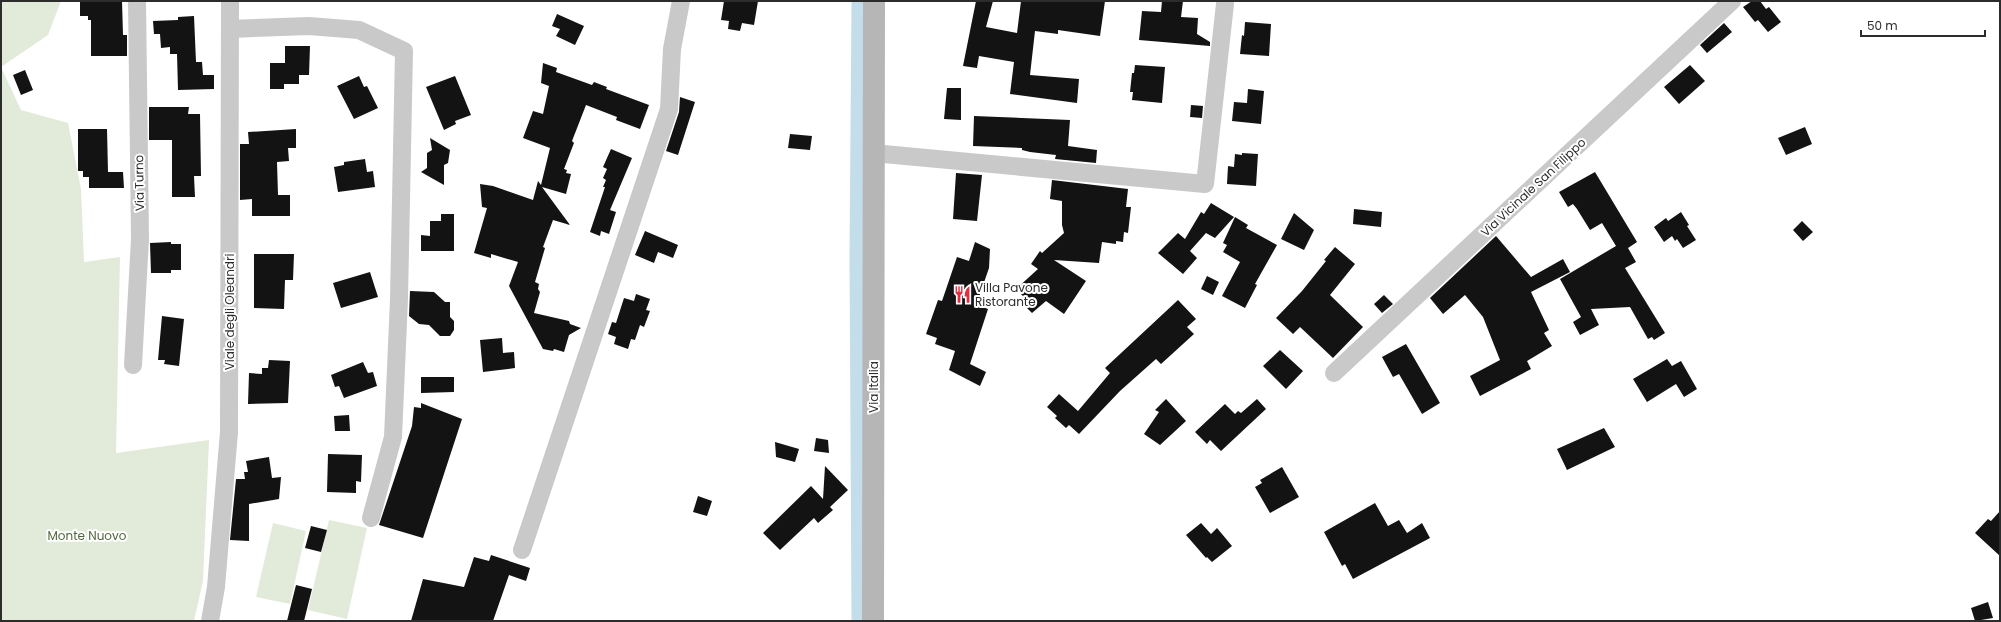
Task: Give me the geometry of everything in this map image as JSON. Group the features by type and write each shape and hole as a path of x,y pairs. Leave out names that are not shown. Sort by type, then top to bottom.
{"street":[{"name":"Via Turno","path":"133,365 140,239 137,1"},
{"name":"Viale degli Oleandri","path":"210,621 216,587 229,432 230,1"},
{"path":"522,550 669,109 672,49 682,1"},
{"name":"Via Italia","path":"873,621 874,1"},
{"name":"Via Vicinale San Filippo","path":"1334,373 1732,1"},
{"path":"873,153 1205,184 1225,4"},
{"path":"230,29 309,26 359,30 404,51 399,299 393,437 371,518"}],"green space":[{"path":"1,1 61,1 48,35 1,67"},
{"name":"Monte Nuovo","path":"1,67 21,110 68,123 81,189 84,262 120,257 116,453 209,440 203,581 194,621 1,621"},
{"path":"329,520 367,528 347,619 308,610"},
{"path":"273,523 306,531 290,604 256,597"}],"building":[{"path":"80,1 122,1 123,35 127,35 127,56 91,56 91,20 88,20 88,16 80,16"},
{"path":"724,1 758,1 754,25 742,23 740,31 728,29 729,21 721,20"},
{"path":"976,1 993,1 986,27 1017,33 1021,1 1105,1 1100,36 1058,30 1058,34 1035,31 1030,75 1079,79 1077,103 1010,94 1014,62 979,56 977,68 963,66"},
{"path":"1162,1 1183,1 1181,17 1198,18 1197,34 1210,42 1210,46 1139,40 1142,11 1161,12"},
{"path":"1752,1 1760,1 1766,9 1769,7 1781,22 1768,32 1758,20 1755,22 1743,7"},
{"path":"557,14 584,26 575,45 556,36 560,29 552,26"},
{"path":"194,16 196,62 202,62 203,75 214,75 214,89 178,90 177,54 170,54 170,47 161,48 160,34 154,34 153,21 178,20 178,17"},
{"path":"1245,22 1271,24 1269,56 1240,54"},
{"path":"1724,23 1732,32 1707,53 1700,45"},
{"path":"285,46 310,46 309,75 299,75 299,84 284,84 284,89 270,89 270,63 285,63"},
{"path":"543,63 557,68 556,72 592,85 594,82 607,87 606,89 649,105 640,129 616,120 617,117 586,105 572,141 574,143 564,169 567,170 566,173 571,174 566,194 542,187 570,225 553,220 543,247 545,248 535,282 539,284 538,289 540,292 534,313 569,321 570,324 581,328 569,335 564,352 554,349 553,351 543,349 509,286 518,262 491,254 491,258 474,253 487,208 482,207 480,184 493,186 533,200 538,181 541,185 550,148 523,138 533,111 543,114 549,86 541,83"},
{"path":"1135,65 1165,67 1162,103 1132,100 1133,92 1130,92 1132,73 1134,73"},
{"path":"1690,65 1705,81 1679,104 1664,87"},
{"path":"25,70 33,90 21,95 13,75"},
{"path":"359,76 364,87 367,86 378,108 354,119 337,86"},
{"path":"455,76 471,115 455,121 456,124 444,130 426,87"},
{"path":"947,88 961,88 961,120 944,119"},
{"path":"1248,89 1264,91 1261,124 1232,121 1234,102 1247,103"},
{"path":"680,97 695,102 678,155 666,151 679,112"},
{"path":"1191,105 1203,106 1202,118 1190,117"},
{"path":"149,107 189,107 188,114 200,114 201,176 194,176 195,197 172,197 172,140 149,140"},
{"path":"974,116 1070,120 1068,146 1097,150 1096,163 1055,159 1056,155 1030,152 1022,150 1022,148 973,146"},
{"path":"1805,127 1812,144 1786,155 1778,138"},
{"path":"78,129 107,129 108,172 123,172 124,188 89,188 89,177 83,177 83,171 78,171"},
{"path":"296,129 296,148 288,148 289,161 277,162 278,195 290,195 290,216 252,216 252,199 240,200 240,144 249,144 248,132"},
{"path":"790,134 812,136 810,150 788,148"},
{"path":"430,138 450,150 448,163 444,165 444,185 421,172 427,168 427,153 432,150"},
{"path":"611,149 632,158 610,210 616,212 609,234 601,231 600,236 590,232 605,187 603,187 606,180 603,178 607,169 603,167"},
{"path":"1242,153 1258,154 1256,186 1227,184 1228,166 1234,167 1235,154 1242,155"},
{"path":"365,159 367,172 373,171 375,187 338,192 334,167 344,165 344,162"},
{"path":"1595,172 1637,242 1628,248 1636,262 1625,268 1665,333 1654,340 1652,337 1648,339 1630,307 1591,309 1599,325 1580,335 1573,322 1581,317 1560,279 1616,246 1602,223 1590,230 1573,204 1568,207 1559,192"},
{"path":"956,173 982,175 977,221 953,219"},
{"path":"1052,180 1128,189 1126,207 1131,207 1128,233 1124,232 1123,242 1116,241 1116,244 1102,242 1099,263 1054,260 1086,281 1064,314 1046,301 1032,313 1022,303 1026,299 1016,289 1038,269 1031,264 1040,251 1042,253 1064,233 1062,225 1062,201 1050,199"},
{"path":"1211,203 1234,217 1215,238 1206,233 1190,251 1197,258 1183,274 1158,253 1178,233 1185,239 1201,212 1204,214"},
{"path":"1354,209 1382,212 1381,227 1353,224"},
{"path":"1681,212 1689,225 1687,226 1696,240 1683,248 1677,239 1675,241 1672,236 1664,242 1654,227 1666,218 1668,221"},
{"path":"1294,213 1314,230 1304,250 1281,239"},
{"path":"441,214 454,214 454,251 421,251 421,235 430,236 430,221 441,221"},
{"path":"1235,217 1248,225 1246,228 1277,245 1255,284 1257,285 1245,308 1222,296 1240,262 1223,252 1227,245 1223,243"},
{"path":"1802,221 1813,232 1803,241 1793,230"},
{"path":"645,231 678,245 673,258 658,252 654,263 635,255"},
{"path":"1496,236 1531,277 1563,259 1570,272 1531,292 1549,330 1544,333 1552,346 1527,361 1531,369 1480,396 1470,376 1500,360 1483,317 1465,295 1443,314 1430,298"},
{"path":"171,242 171,244 181,244 181,270 171,270 171,273 151,273 150,243"},
{"path":"975,242 990,249 989,268 979,297 983,298 980,306 988,309 970,364 986,372 980,386 949,370 955,351 935,344 937,338 926,334 938,300 942,301 957,257 969,261"},
{"path":"1335,247 1355,264 1330,295 1363,327 1333,358 1300,327 1293,334 1276,318 1302,291 1326,261 1324,260"},
{"path":"254,254 294,254 293,280 285,280 284,309 254,308"},
{"path":"370,272 378,297 341,308 333,283"},
{"path":"1207,276 1219,282 1213,295 1201,289"},
{"path":"410,291 434,292 445,302 450,302 450,317 454,321 454,330 450,336 440,336 429,325 419,324 409,316"},
{"path":"636,294 650,299 646,310 650,311 644,327 640,325 635,340 631,339 628,349 614,344 616,337 608,334 612,322 616,323 624,298 634,301"},
{"path":"1384,295 1393,304 1382,313 1374,304"},
{"path":"1178,300 1196,319 1187,327 1194,334 1161,364 1156,359 1120,391 1079,434 1069,425 1066,428 1055,418 1057,416 1047,407 1059,394 1078,411 1110,373 1105,368"},
{"path":"162,316 184,319 179,366 164,364 165,360 158,360"},
{"path":"502,338 503,353 514,352 515,368 483,372 480,340"},
{"path":"1406,344 1440,403 1422,414 1399,374 1393,377 1382,357"},
{"path":"1280,350 1303,371 1286,389 1263,366"},
{"path":"1667,359 1672,366 1681,361 1697,389 1684,397 1676,384 1647,402 1633,379"},
{"path":"269,360 290,361 288,403 248,404 249,373 262,374 262,368 268,368"},
{"path":"363,362 368,373 373,372 377,386 344,398 339,386 335,387 331,375"},
{"path":"421,377 454,377 454,392 421,393"},
{"path":"1166,399 1186,421 1160,445 1144,434 1159,412 1155,410"},
{"path":"1257,399 1266,409 1221,451 1210,440 1207,444 1195,432 1225,404 1235,414 1238,411 1241,413"},
{"path":"421,403 462,419 423,538 379,525 412,426 414,407 421,408"},
{"path":"349,415 350,431 335,431 334,416"},
{"path":"1604,428 1615,447 1567,470 1557,449"},
{"path":"816,438 828,440 829,453 814,451"},
{"path":"775,442 799,449 795,462 776,457"},
{"path":"328,454 362,455 361,482 356,481 356,493 327,492"},
{"path":"269,457 272,478 281,477 279,499 249,504 249,541 230,540 236,479 245,479 244,472 248,472 246,461"},
{"path":"825,466 848,490 830,507 833,510 818,523 814,518 780,550 763,533 811,486 823,499"},
{"path":"1282,467 1299,497 1270,513 1255,487 1262,483 1260,480"},
{"path":"698,496 712,501 707,516 693,512"},
{"path":"1375,503 1388,526 1399,520 1407,533 1422,523 1430,538 1353,579 1345,564 1342,566 1324,532"},
{"path":"2000,511 2000,556 1975,533 1988,519 1991,521"},
{"path":"1201,523 1211,534 1217,528 1232,546 1212,562 1207,557 1206,558 1186,535"},
{"path":"311,526 327,530 321,552 305,548"},
{"path":"491,555 530,568 526,581 509,575 493,621 411,621 423,579 464,587 474,557 489,561"},
{"path":"296,585 312,589 304,621 287,621"},
{"path":"1988,602 1993,618 1975,621 1971,608"}],"waterway":[{"path":"860,1 858,256 860,621"}],"place":[{"name":"Villa Pavone Ristorante","path":"962,294"}]}
